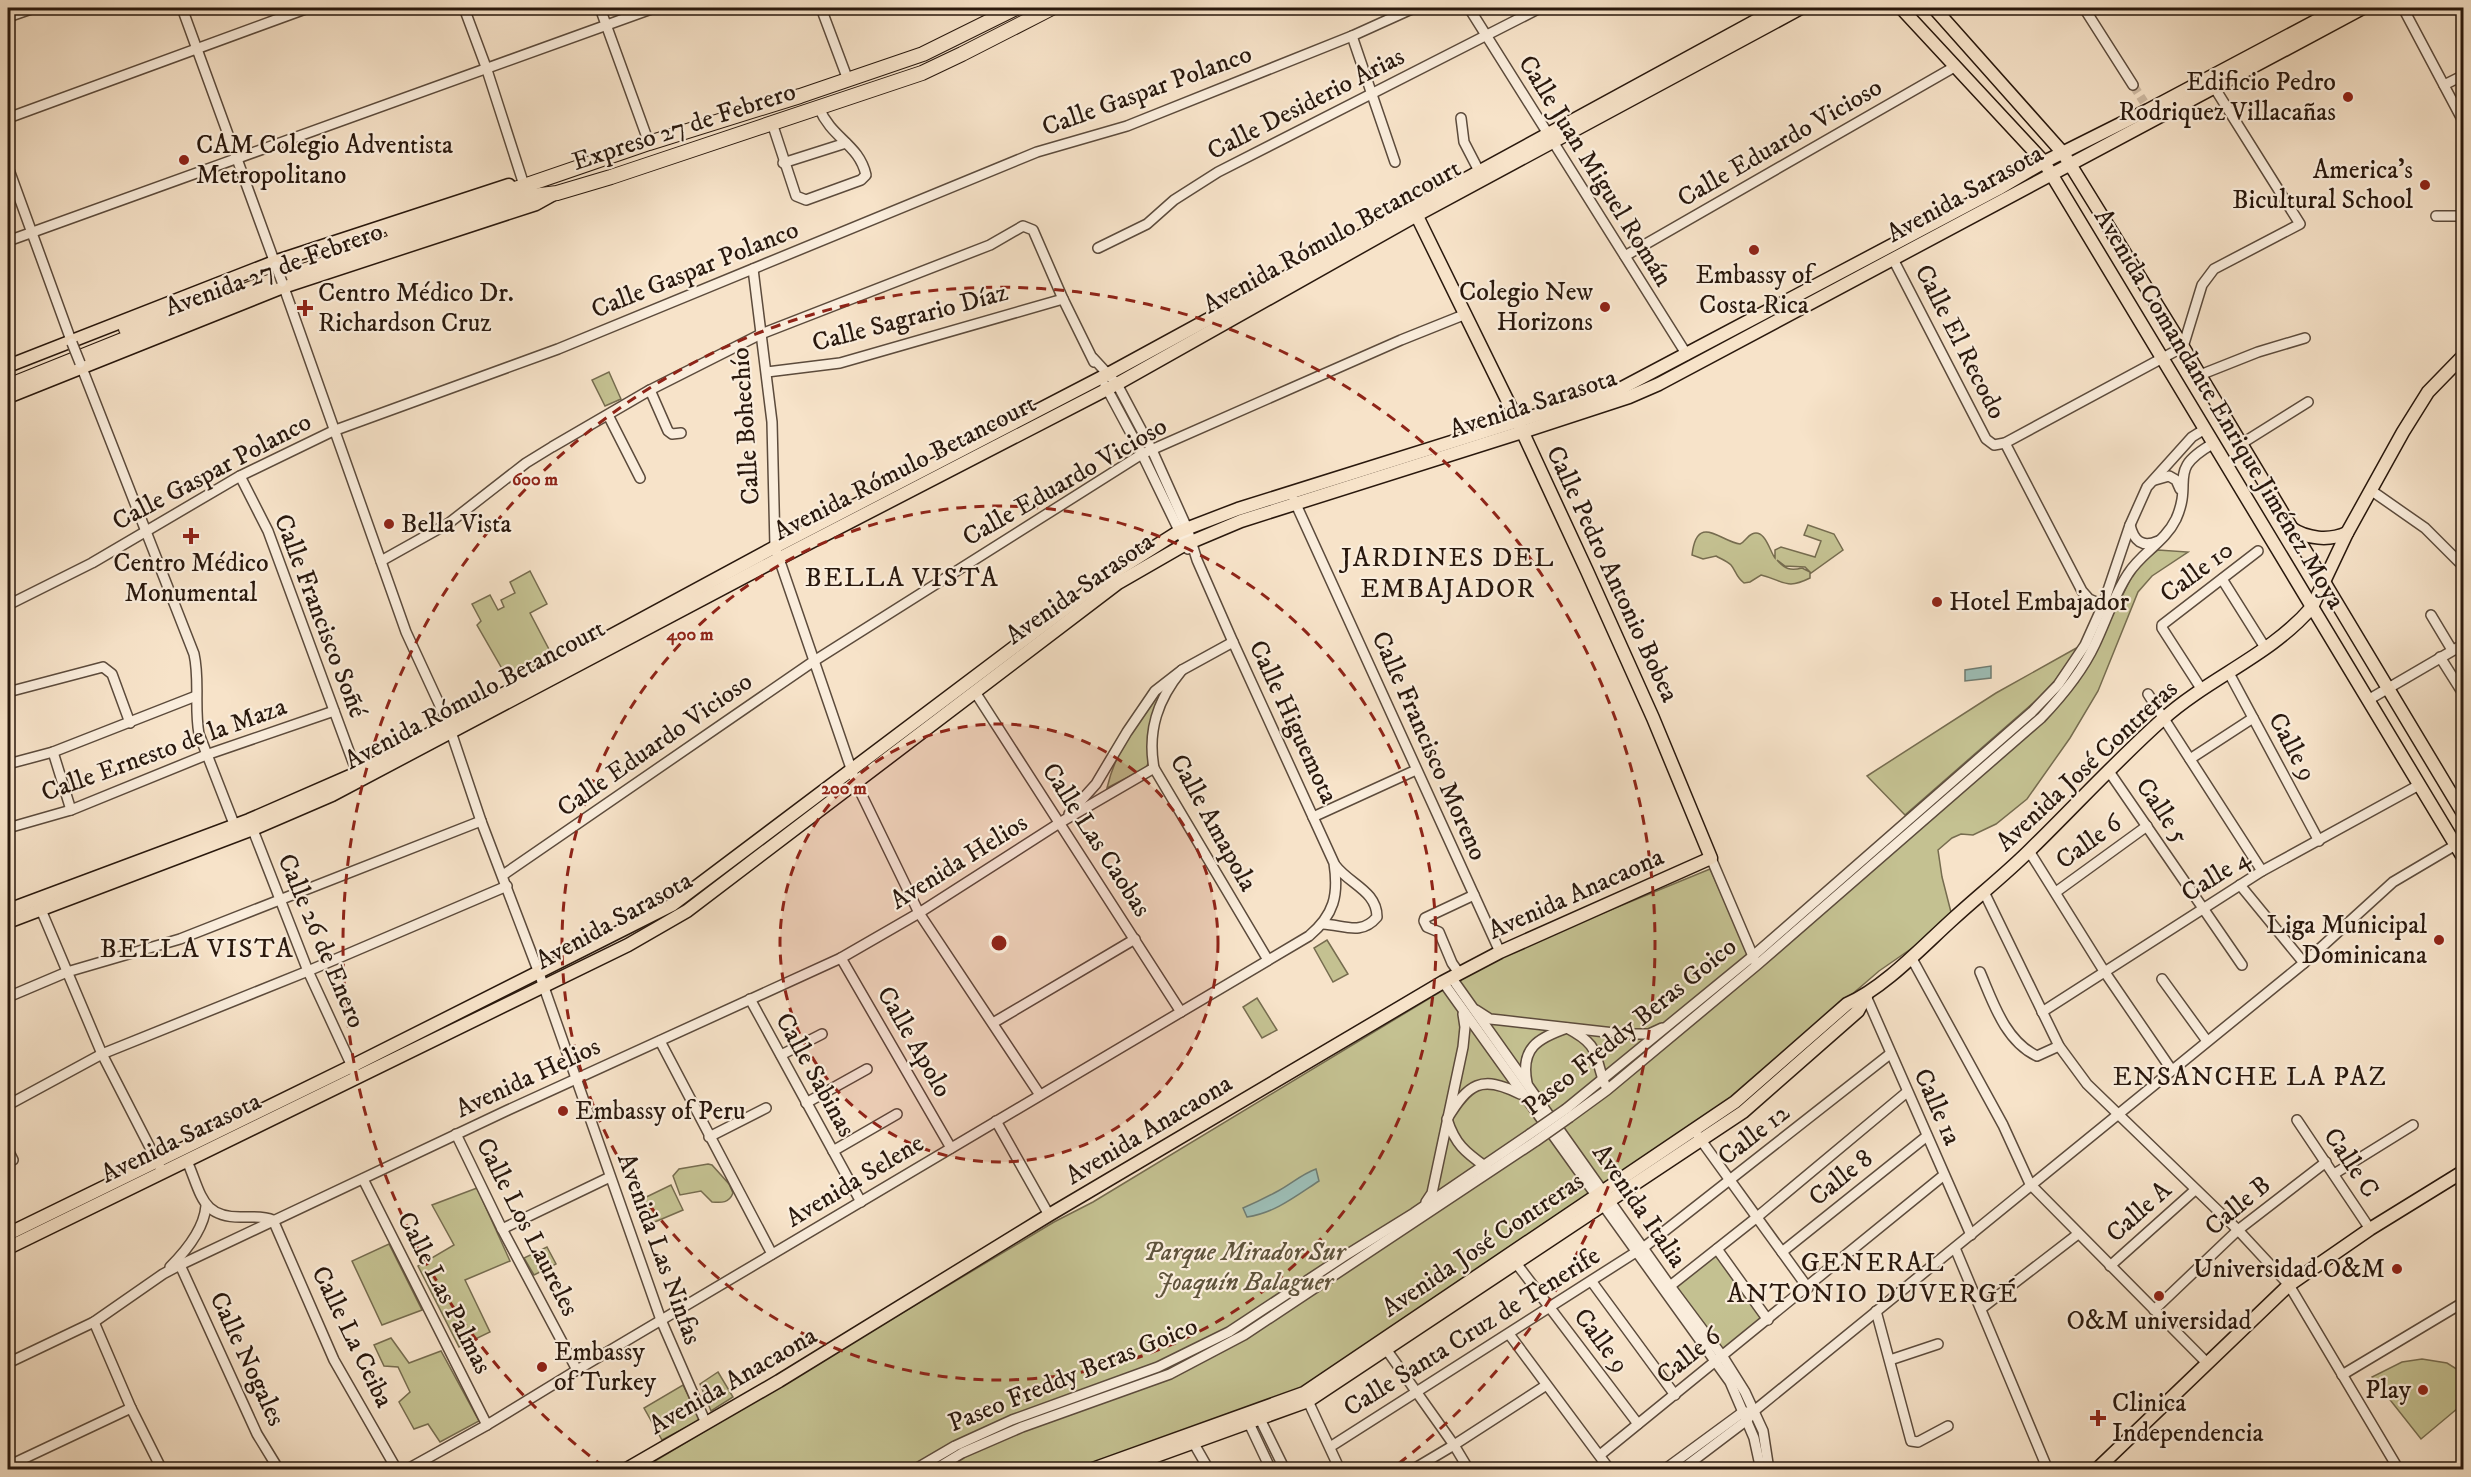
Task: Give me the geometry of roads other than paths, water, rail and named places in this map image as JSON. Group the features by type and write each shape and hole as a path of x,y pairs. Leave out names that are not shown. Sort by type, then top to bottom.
{"highway":[{"name":"Expreso 27 de Febrero","path":"321,260 522,186 923,54 1016,8"},
{"name":"Expreso 27 de Febrero","path":"321,260 533,196 557,193 922,73 1052,8"},
{"path":"8,378 245,282 321,260"},
{"path":"8,386 321,260"}],"main road":[{"name":"Avenida Rómulo Betancourt","path":"8,922 39,905 332,795 449,728 777,553 1108,381 1551,137 1779,8"},
{"name":"Avenida Rómulo Betancourt","path":"1415,211 1479,171 1551,137 1801,8"},
{"name":"Avenida Comandante Enrique Jiménez Moya","path":"1901,8 2047,167 2419,785 2459,842 2463,860"},
{"name":"Avenida Comandante Enrique Jiménez Moya","path":"1934,8 2066,158 2200,375 2463,815"},
{"name":"Avenida Sarasota","path":"2066,158 2146,106 2337,13 2363,8"},
{"name":"Avenida Sarasota","path":"8,1234 157,1161 543,986 628,945 687,911 1118,584 1188,543 1293,498 1517,420 1620,389 1998,189 2214,87 2337,13"},
{"name":"Avenida Sarasota","path":"8,1248 187,1161 672,904 1110,575 1183,530 1522,432 1629,397 1659,384 1893,259 2047,167"},
{"name":"Avenida 27 de Febrero","path":"8,366 275,264 507,185 522,186"},
{"name":"Avenida 27 de Febrero","path":"8,397 80,365 283,285 536,204 557,193"},
{"name":"Calle Pedro Antonio Bobea","path":"1415,211 1517,420 1653,718 1711,858"},
{"name":"Avenida José Contreras","path":"1122,1469 1193,1442 1304,1393 1513,1258 1697,1135 1743,1112 1858,1011 1866,996 2029,851 2108,770 2164,718 2202,690 2266,649 2312,607 2347,533 2403,432 2428,392 2463,355"},
{"path":"2291,527 2299,533 2318,537 2339,537 2347,533"},
{"name":"Avenida Rómulo Betancourt","path":"251,824 449,728"},
{"name":"Avenida Anacaona","path":"625,1470 705,1421 848,1340 1049,1215 1451,978 1500,952 1711,858"},
{"name":"Avenida Rómulo Betancourt","path":"8,910 39,905"},
{"path":"2100,1468 2289,1285 2370,1229 2463,1171"},
{"name":"Avenida José Contreras","path":"1090,1470 1252,1416 1308,1401 1386,1349 1513,1258"}],"street":[{"path":"8,17 34,8"},
{"name":"Avenida Las Ninfas","path":"182,8 406,632 449,728 481,821 539,973 660,1320 705,1421"},
{"path":"8,118 196,47 308,8"},
{"path":"464,8 486,68 522,186"},
{"path":"600,8 649,143"},
{"path":"8,241 654,8"},
{"path":"821,8 848,80"},
{"name":"Calle Gaspar Polanco","path":"8,605 93,563 240,476 333,431 558,349 1037,152 1126,126 1352,36 1414,8"},
{"name":"Calle Juan Miguel Román","path":"1468,8 1687,355"},
{"name":"Calle Desiderio Arias","path":"1098,248 1147,224 1174,200 1218,172 1540,8"},
{"path":"2084,8 2133,85"},
{"path":"2403,8 2463,123"},
{"path":"1352,36 1395,162"},
{"name":"Calle Eduardo Vicioso","path":"1625,256 1956,66"},
{"path":"2444,85 2463,75"},
{"path":"2183,347 2196,300 2207,276 2214,269 2300,224 2214,87"},
{"path":"772,123 783,163 796,196 806,200 861,180 866,175 861,160 825,122 819,108"},
{"path":"1461,118 1464,142 1479,171"},
{"path":"783,163 846,143"},
{"path":"8,166 71,342 194,654 197,672 198,734 236,830"},
{"path":"2436,216 2463,216"},
{"name":"Calle Higuemota","path":"761,334 990,245 1018,228 1026,226 1033,230 1063,299 1093,358 1152,450 1188,543 1334,864 1336,878 1333,904"},
{"name":"Calle El Recodo","path":"1893,259 1986,439 1994,444 2005,443 2183,347"},
{"name":"Calle Bohechío","path":"753,268 772,422 777,553 851,770 919,913 1040,1095"},
{"name":"Calle Sagrario Díaz","path":"767,372 840,363 1063,299"},
{"name":"Calle Eduardo Vicioso","path":"502,876 814,661 1143,454 1401,340 1466,314"},
{"path":"381,561 449,523 526,463 650,390 761,334"},
{"path":"2200,375 2258,352 2305,338"},
{"name":"Calle Higuemota","path":"1108,381 1183,530"},
{"path":"650,390 668,431 672,434 681,433"},
{"path":"2241,444 2308,402"},
{"path":"608,415 640,478"},
{"name":"Paseo Freddy Beras Goico","path":"934,1470 962,1453 1022,1427 1170,1374 1244,1335 1568,1113 1605,1085 1755,960 1888,844 2032,712 2058,685 2085,645 2103,605 2130,525 2147,487 2192,437 2205,429"},
{"path":"2005,443 2082,591 2089,599 2103,605"},
{"name":"Paseo Freddy Beras Goico","path":"1888,844 2041,718 2065,693 2094,647 2124,579 2162,539 2175,520 2182,501 2183,474 2187,462 2196,453 2214,443"},
{"name":"Calle Francisco Soñé","path":"240,476 268,531 357,773"},
{"path":"2147,487 2162,476 2172,477 2177,482 2182,501"},
{"path":"2372,491 2425,528 2463,567"},
{"name":"Calle Francisco Moreno","path":"1293,498 1500,952"},
{"path":"2130,525 2135,538 2142,544 2151,544 2162,539"},
{"name":"Calle 10","path":"2202,690 2162,627 2258,551"},
{"path":"2222,579 2266,649"},
{"path":"2431,615 2452,650"},
{"name":"Avenida Helios","path":"1061,822 1096,784 1146,702 1167,679 1233,642"},
{"path":"2368,700 2463,644"},
{"path":"2440,657 2463,695"},
{"path":"8,692 103,667 112,674 130,723"},
{"name":"Calle Amapola","path":"1182,670 1161,699 1156,716 1151,736 1154,768 1268,960"},
{"name":"Calle 9","path":"2229,674 2319,840"},
{"name":"Calle Las Caobas","path":"975,692 1181,1011"},
{"path":"2148,694 2262,871"},
{"path":"8,764 53,752 196,696"},
{"name":"Calle Ernesto de la Maza","path":"8,828 71,810 206,755 334,711"},
{"path":"2190,759 2253,718"},
{"path":"53,752 71,810"},
{"name":"Avenida Helios","path":"8,1362 93,1322 180,1265 456,1134 841,958 919,913 1061,822 1154,768"},
{"path":"1313,817 1416,770"},
{"name":"Calle 5","path":"2108,770 2242,965"},
{"name":"Calle 4","path":"2042,1012 2262,871 2419,785"},
{"path":"8,997 67,972 180,939 481,821"},
{"name":"Calle 26 de Enero","path":"251,824 308,971 354,1072"},
{"name":"Calle 6","path":"2056,892 2147,826"},
{"path":"1664,1470 1754,1411 2118,1112 2304,963 2393,882 2459,842"},
{"path":"2029,851 2104,971 2171,1070"},
{"name":"Calle Pedro Antonio Bobea","path":"1711,858 1755,960"},
{"path":"1323,924 1356,930 1369,926 1377,917 1377,907 1369,894 1346,878 1334,864"},
{"path":"2240,885 2304,963"},
{"path":"8,1105 102,1054 308,971 507,886"},
{"path":"1984,892 2060,1046 2087,1084 2238,1230 2289,1285 2398,1470"},
{"name":"Avenida Italia","path":"1474,895 1425,918 1424,921 1427,927 1439,932 1452,963 1451,978 1465,1006 1666,1288 1745,1392 1763,1431 1769,1470"},
{"name":"Avenida Selene","path":"406,1470 487,1425 1309,936 1323,924 1333,904"},
{"path":"39,905 102,1054 163,1173"},
{"path":"993,1023 1134,939"},
{"path":"1911,957 2003,1125 2030,1184 2207,1363"},
{"name":"Calle Apolo","path":"841,958 951,1148"},
{"name":"Paseo Freddy Beras Goico","path":"1605,1085 1674,1022 1755,960"},
{"path":"1980,972 2004,1026 2013,1037 2037,1056 2060,1046"},
{"path":"2163,979 2207,1041"},
{"name":"Calle 1a","path":"1866,996 1971,1235"},
{"name":"Calle Sabinas","path":"750,999 861,1202"},
{"path":"1421,1208 1432,1193 1465,1035 1465,1006 1490,1018 1623,1034 1649,1034 1674,1022"},
{"path":"1487,1168 1462,1149 1452,1136 1447,1119 1460,1096 1476,1086 1501,1084 1525,1091 1525,1067 1532,1046 1547,1035 1567,1028 1585,1037 1591,1043 1605,1085"},
{"path":"781,1055 822,1034"},
{"path":"660,1041 772,1254"},
{"name":"Calle 12","path":"1639,1250 1890,1054"},
{"path":"806,1103 867,1069"},
{"path":"1666,1288 1756,1218 1907,1092"},
{"path":"709,1137 766,1108"},
{"path":"833,1151 897,1114"},
{"name":"Calle C","path":"2297,1120 2370,1229"},
{"path":"996,1121 1049,1215"},
{"path":"2334,1174 2413,1125"},
{"name":"Calle Los Laureles","path":"456,1134 502,1229 577,1370"},
{"path":"1697,1135 1808,1288"},
{"name":"Calle 8","path":"1782,1252 1927,1136"},
{"path":"8,1150 13,1160"},
{"path":"163,1274 181,1255 205,1220 206,1206 187,1161"},
{"name":"Calle B","path":"2154,1310 2238,1230 2326,1162"},
{"name":"Paseo Freddy Beras Goico","path":"914,1470 955,1446 1012,1420 1158,1367 1229,1332 1487,1168"},
{"name":"Calle 6","path":"1600,1455 1944,1175"},
{"path":"502,1229 610,1177"},
{"name":"Calle Las Palmas","path":"363,1179 487,1425"},
{"name":"Calle A","path":"2110,1266 2195,1190"},
{"path":"206,1206 222,1217 257,1217 273,1220"},
{"name":"Calle La Ceiba","path":"273,1220 334,1360 397,1470"},
{"path":"1982,1308 2078,1234"},
{"path":"1955,1248 2048,1470"},
{"path":"1717,1249 1768,1320"},
{"name":"Calle Santa Cruz de Tenerife","path":"1330,1447 1639,1250"},
{"name":"Calle 9","path":"1513,1258 1638,1424"},
{"name":"Calle Nogales","path":"180,1265 257,1434 279,1470"},
{"path":"1592,1282 1675,1395"},
{"path":"2342,1375 2463,1302"},
{"path":"1876,1311 1911,1441 1918,1443 1948,1426"},
{"path":"93,1322 131,1408 162,1470"},
{"path":"1509,1334 1545,1386 1610,1470"},
{"path":"1890,1360 1938,1344"},
{"path":"1386,1349 1469,1470"},
{"name":"Avenida Italia","path":"1719,1359 1754,1438 1761,1470"},
{"path":"1413,1470 1545,1386"},
{"path":"1308,1401 1340,1470"},
{"path":"8,1466 131,1408"},
{"path":"1252,1416 1271,1470"},
{"path":"1252,1416 1285,1470"},
{"path":"1681,1470 1745,1416"},
{"path":"1193,1442 1209,1470"}],"water":[{"path":"1991,666 1991,678 1965,681 1965,670"},
{"path":"1316,1169 1319,1181 1276,1208 1247,1217 1243,1208"}],"tunnel":[{"path":"2133,85 2144,102"}],"place":[{"name":"Edificio Pedro Rodriquez Villacañas","path":"2348,97"},
{"name":"CAM Colegio Adventista Metropolitano","path":"184,160"},
{"name":"America's Bicultural School","path":"2425,185"},
{"name":"Embassy of Costa Rica","path":"1754,250"},
{"name":"Colegio New Horizons","path":"1605,307"},
{"name":"Centro Médico Dr. Richardson Cruz","path":"305,308"},
{"name":"Bella Vista","path":"389,524"},
{"name":"Centro Médico Monumental","path":"191,536"},
{"name":"Hotel Embajador","path":"1937,602"},
{"name":"Liga Municipal Dominicana","path":"2439,940"},
{"name":"Embassy of Peru","path":"563,1111"},
{"name":"Universidad O&M","path":"2397,1269"},
{"name":"O&M universidad","path":"2159,1296"},
{"name":"Embassy of Turkey","path":"542,1367"},
{"name":"Play","path":"2423,1390"},
{"name":"Clinica Independencia","path":"2098,1418"}],"district":[{"name":"JARDINES DEL EMBAJADOR","path":"1448,574"},
{"name":"BELLA VISTA","path":"902,578"},
{"name":"BELLA VISTA","path":"197,949"},
{"name":"ENSANCHE LA PAZ","path":"2250,1077"},
{"name":"GENERAL ANTONIO DUVERGÉ","path":"1873,1278"}],"park label":[{"name":"Parque Mirador Sur Joaquín Balaguer","path":"1244,1267"}]}
